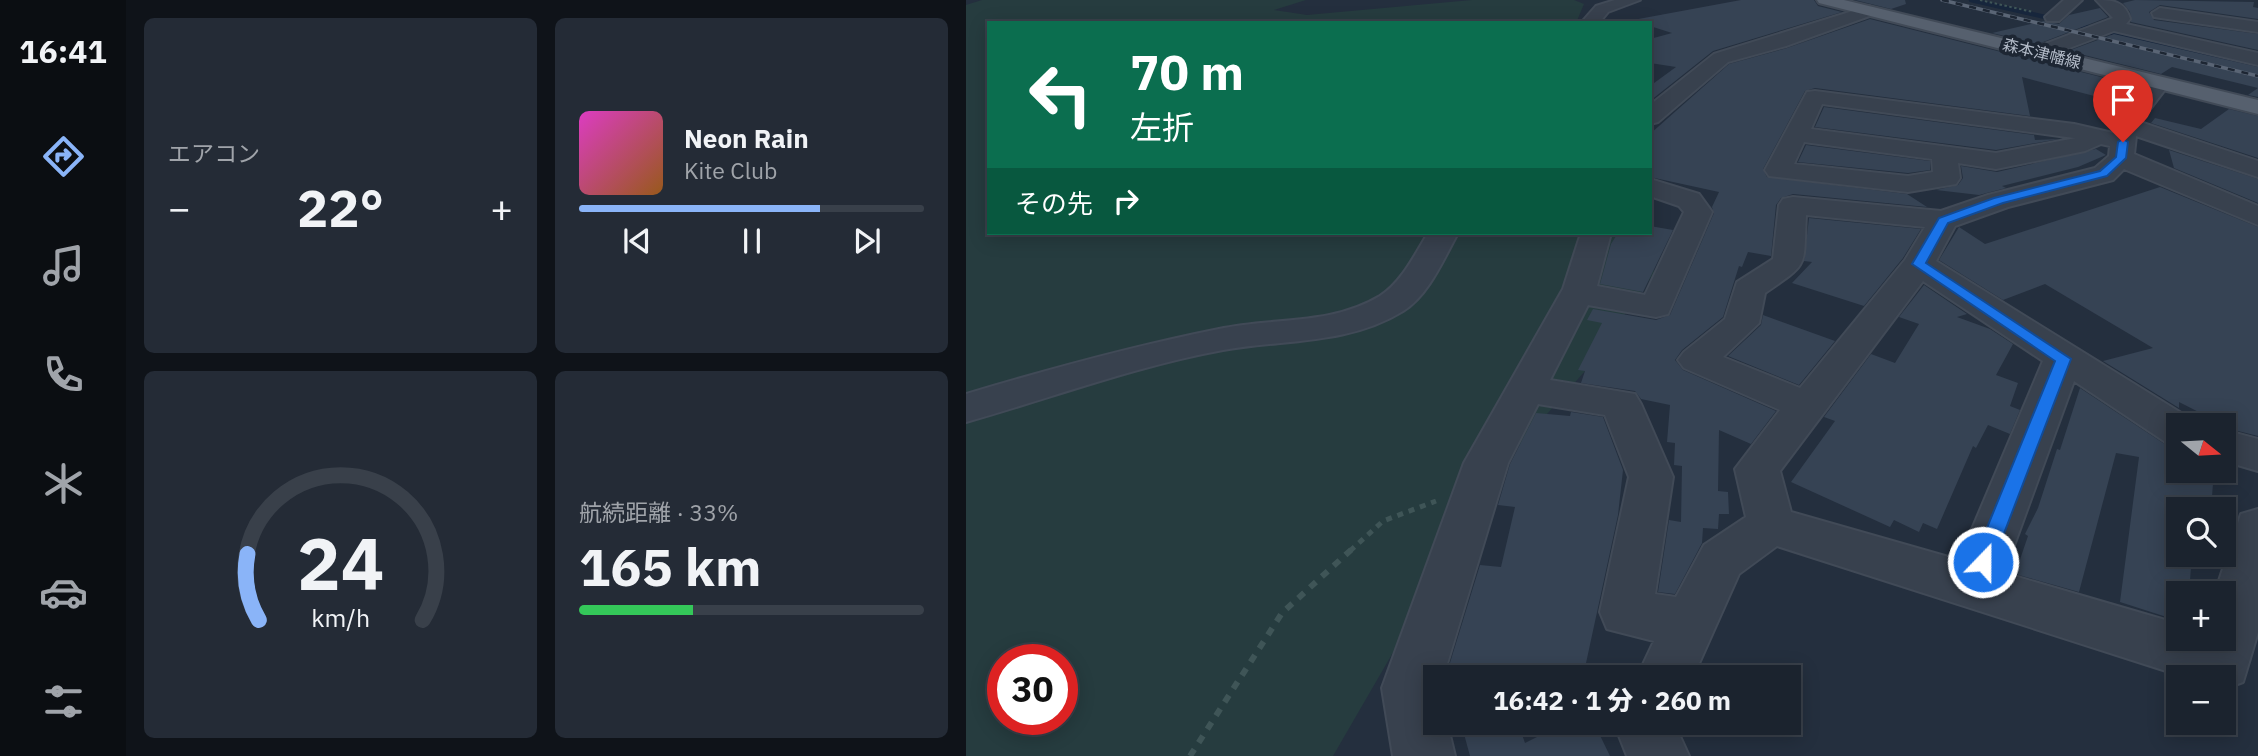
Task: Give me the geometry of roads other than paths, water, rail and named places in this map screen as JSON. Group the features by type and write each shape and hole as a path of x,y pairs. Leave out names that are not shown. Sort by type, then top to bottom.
{"main road":[{"name":"森本津幡線","path":"1825,0 2258,107"}],"street":[{"path":"1591,21 1602,9 1632,0"},
{"path":"2053,17 2074,0"},
{"path":"2154,0 2147,11 2258,27"},
{"path":"2203,46 2224,0"},
{"path":"2108,3 2135,9"},
{"path":"2039,53 2104,29 2122,19 2108,3"},
{"path":"1652,115 1721,58 1780,42 1870,11"},
{"path":"2104,29 2203,46 2258,59"},
{"path":"1741,32 1780,42"},
{"path":"1807,406 1697,360 1741,323 1749,289 1788,263 1793,205 1943,220 1998,201 2104,174 2160,83"},
{"path":"1944,153 1947,178 1908,184 1778,170 1815,97 2097,136 2258,169"},
{"path":"1796,134 1996,161 2085,144 2097,136"},
{"path":"2123,142 2258,216"},
{"path":"1578,293 1656,307 1698,212 1689,200 1652,188"},
{"path":"1771,526 1757,469 1919,264 1943,220"},
{"path":"966,408 1094,369 1223,339 1333,327 1361,319 1394,302 1409,285 1442,235"},
{"path":"1424,756 1411,688 1486,463 1578,293 1595,235"},
{"path":"1919,264 2166,423"},
{"path":"1973,587 2063,359"},
{"path":"1526,389 1621,404 1651,477 1626,612 1691,624"},
{"path":"2236,449 2258,455"},
{"path":"1771,526 2223,663 2258,528"},
{"path":"1671,665 1721,560 1771,526"},
{"path":"1649,735 1658,756"}],"waterway":[{"path":"1971,0 2054,19"},
{"path":"2075,24 2258,67 2252,66"}],"railway":[{"path":"1942,0 2258,76"}]}
